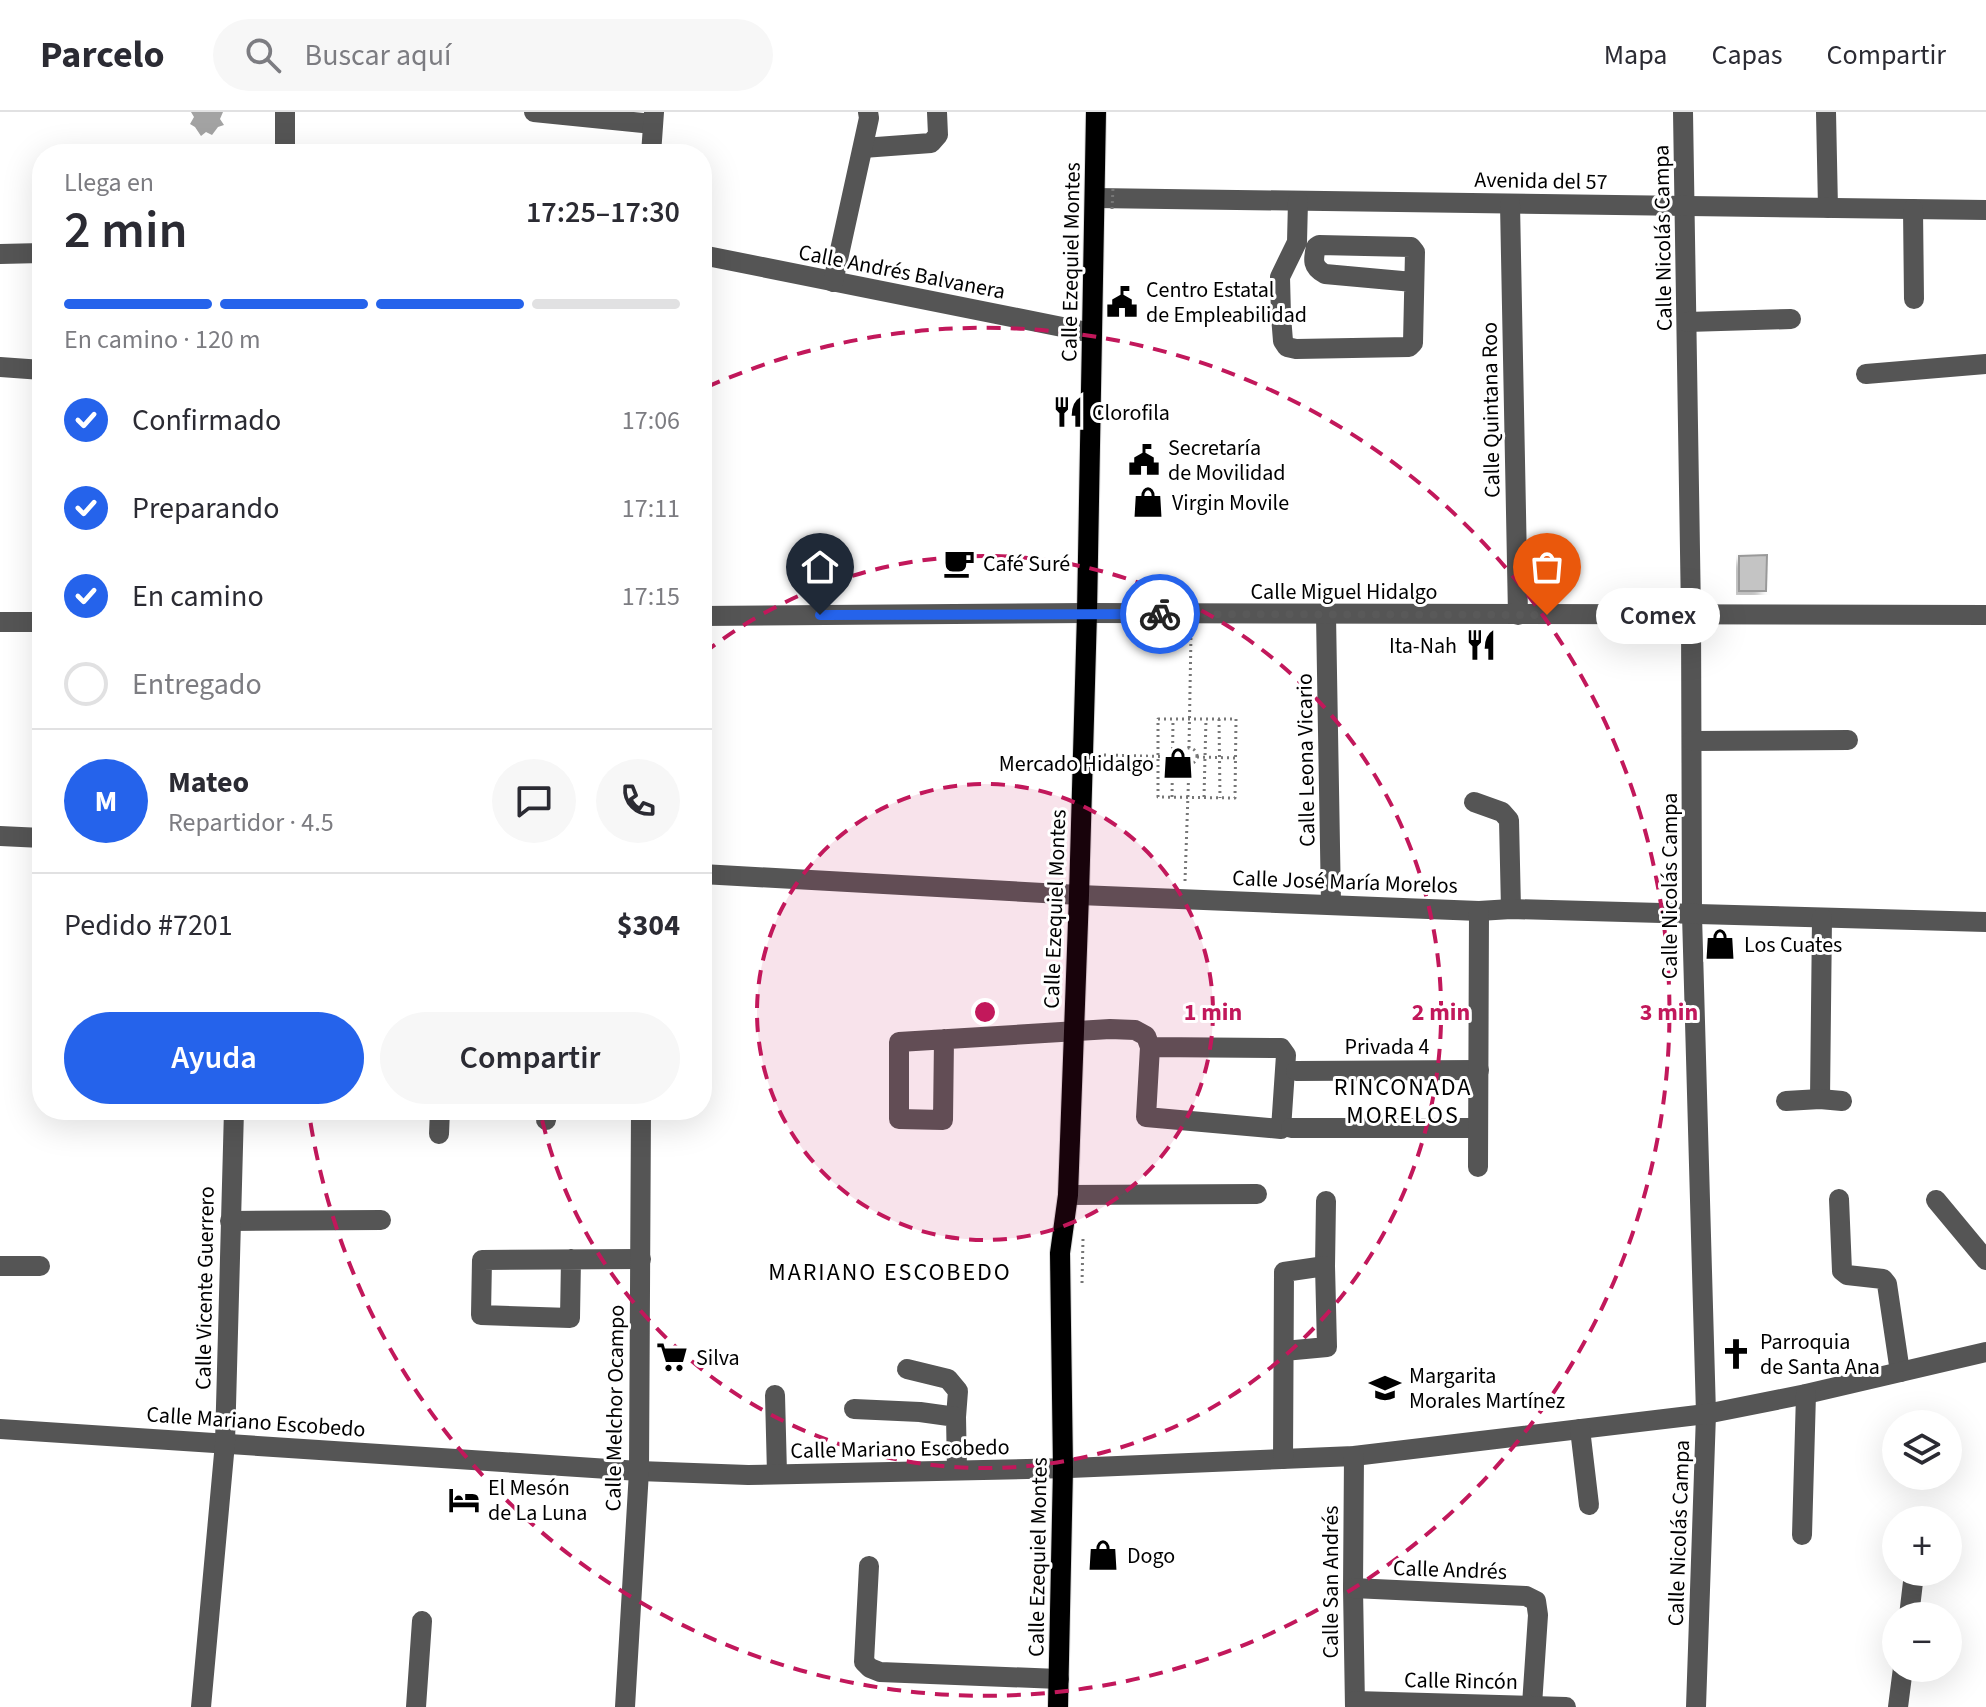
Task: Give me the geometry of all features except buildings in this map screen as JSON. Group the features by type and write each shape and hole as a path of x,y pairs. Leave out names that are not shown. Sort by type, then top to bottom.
{"main road":[{"name":"Calle Ezequiel Montes","path":"1058,1707 1063,1468 1060,1253 1068,1195 1079,895 1092,333 1107,198 1096,112"}],"street":[{"path":"285,112 285,144"},
{"path":"534,112 653,118 652,144"},
{"path":"833,282 868,112"},
{"path":"863,148 931,143 938,135 937,112"},
{"name":"Calle Nicolás Campa","path":"1683,112 1692,915 1706,1414 1696,1707"},
{"path":"1826,112 1828,208"},
{"name":"Avenida del 57","path":"1107,198 1986,210"},
{"path":"1298,201 1297,242 1280,277 1283,341 1287,347 1409,347 1413,343 1415,252 1411,247 1319,245 1316,247 1314,265 1325,274 1413,282"},
{"name":"Calle Quintana Roo","path":"1510,204 1518,615"},
{"path":"1913,209 1914,299"},
{"path":"1297,242 1314,257"},
{"path":"0,254 32,253"},
{"name":"Calle Andrés Balvanera","path":"712,257 1092,333"},
{"path":"1687,322 1791,319"},
{"path":"1866,374 1986,364"},
{"path":"0,367 32,369"},
{"name":"Calle Miguel Hidalgo","path":"712,616 1087,613 1986,615"},
{"name":"Calle Leona Vicario","path":"1326,615 1331,904"},
{"path":"0,622 32,622"},
{"path":"1692,741 1848,740"},
{"path":"1474,802 1502,812 1509,820 1511,909"},
{"path":"0,836 32,838"},
{"name":"Calle José María Morelos","path":"712,875 1079,895 1479,911 1511,909 1986,922"},
{"path":"1478,1167 1479,911"},
{"path":"1820,1099 1822,918"},
{"path":"944,1039 1135,1030 1146,1036 1150,1047 1146,1117 1281,1129 1286,1055 1281,1048 1150,1047"},
{"name":"Privada 4","path":"1296,1071 1479,1070"},
{"path":"1786,1101 1842,1101"},
{"name":"Calle Vicente Guerrero","path":"201,1707 225,1443 234,1120"},
{"path":"439,1134 440,1120"},
{"name":"Calle Melchor Ocampo","path":"625,1707 639,1471 641,1120"},
{"path":"1291,1128 1478,1128"},
{"path":"1068,1195 1257,1194"},
{"path":"1839,1199 1842,1271 1847,1275 1883,1279 1887,1284 1900,1372"},
{"path":"1936,1200 1986,1260"},
{"path":"1284,1351 1327,1347 1326,1201"},
{"path":"230,1221 381,1220"},
{"path":"571,1259 570,1318 481,1315 482,1260 571,1259 641,1259"},
{"path":"0,1266 40,1266"},
{"path":"1283,1459 1284,1272 1325,1266"},
{"name":"Calle Mariano Escobedo","path":"0,1429 639,1471 777,1474 1063,1468 1354,1456 1706,1414 1986,1352"},
{"path":"907,1369 948,1379 958,1391 957,1470"},
{"path":"1802,1535 1806,1394"},
{"path":"775,1395 777,1474"},
{"path":"854,1409 956,1417"},
{"path":"1580,1429 1589,1505"},
{"name":"Calle San Andrés","path":"1354,1456 1355,1704"},
{"path":"869,1566 864,1662 870,1668 880,1672 1059,1679"},
{"name":"Calle Andrés","path":"1353,1588 1526,1596 1536,1601 1538,1615 1532,1705"},
{"path":"416,1707 422,1621"},
{"path":"1898,1707 1901,1682"},
{"name":"Calle Rincón","path":"1355,1704 1566,1707"}],"path":[{"path":"1189,748 1191,614"},
{"path":"1220,798 1224,713"},
{"path":"1158,719 1173,719 1236,719 1235,798 1158,797 1158,719"},
{"path":"1172,797 1173,719"},
{"path":"1204,797 1206,719"},
{"path":"1189,748 1194,750 1197,757 1189,765"},
{"path":"1180,757 1189,748"},
{"path":"1083,755 1180,757"},
{"path":"1180,757 1189,765"},
{"path":"1197,757 1236,758"},
{"path":"1184,899 1189,765"}],"shaded area":[{"path":"191,112 223,112 220,119 224,125 212,135 206,132 201,136 190,124 194,117"}],"way so far":[{"path":"1160,614 1547,615"}],"place":[{"name":"Centro Estatal de Empleabilidad","path":"1122,302"},
{"name":"Clorofila","path":"1068,412"},
{"name":"Secretaría de Movilidad","path":"1144,460"},
{"name":"Virgin Movile","path":"1148,502"},
{"name":"Café Suré","path":"959,563"},
{"name":"Comex","path":"1547,615"},
{"name":"Ita-Nah","path":"1481,645"},
{"name":"Mercado Hidalgo","path":"1178,763"},
{"name":"Los Cuates","path":"1720,944"},
{"name":"Parroquia de Santa Ana","path":"1736,1354"},
{"name":"Silva","path":"672,1357"},
{"name":"Margarita Morales Martínez","path":"1385,1388"},
{"name":"El Mesón de La Luna","path":"464,1500"},
{"name":"Dogo","path":"1103,1555"}],"district":[{"name":"RINCONADA MORELOS","path":"1403,1101"},
{"name":"MARIANO ESCOBEDO","path":"890,1272"}],"route":[{"path":"820,615 1160,614"}]}
